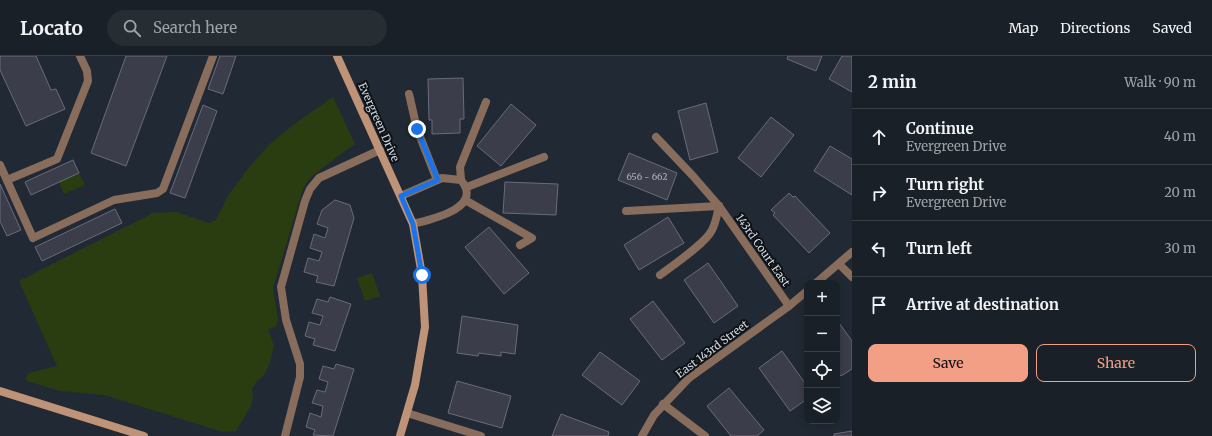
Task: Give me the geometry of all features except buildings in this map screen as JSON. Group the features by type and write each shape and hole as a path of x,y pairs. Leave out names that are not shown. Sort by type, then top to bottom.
{"street":[{"path":"7,180 57,159 88,81 87,71 80,56"},
{"path":"0,165 33,238 114,200 157,193 163,189 213,56"},
{"name":"Evergreen Drive","path":"337,56 413,224 422,275 425,327 415,385 400,436"},
{"path":"409,94 417,129 438,180"},
{"path":"413,224 444,215 462,204 465,200 467,196 460,166 486,102"},
{"name":"143rd Court East","path":"656,137 719,206 789,306"},
{"path":"286,436 300,377 300,364 286,320 281,287 305,202 310,189 319,178 380,150"},
{"path":"401,196 442,178 464,183 544,157"},
{"path":"465,200 532,238 520,245"},
{"path":"626,210 719,206 712,231 708,237 689,254 660,275"},
{"path":"820,280 852,252"},
{"path":"839,264 852,277"},
{"name":"East 143rd Street","path":"642,436 654,414 689,378 789,306 804,293"},
{"path":"0,391 144,436"},
{"path":"663,404 705,436"},
{"path":"407,413 481,436"}],"green space":[{"path":"333,97 355,144 312,176 303,189 273,288 278,319 276,327 268,329 274,346 269,365 264,375 256,382 252,389 253,395 251,406 236,431 223,432 104,395 60,391 27,381 26,377 29,373 57,366 19,281 153,213 176,212 209,223 216,220 229,194 251,165 270,144 297,122"},
{"path":"79,173 85,185 64,194 59,182"},
{"path":"372,273 380,296 365,301 357,278"}],"route":[{"path":"417,129 438,180 401,196 413,224 422,275"}]}
